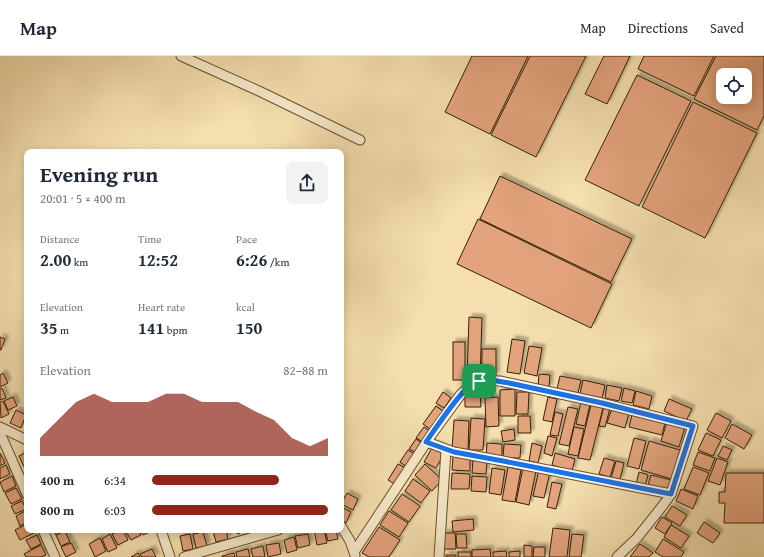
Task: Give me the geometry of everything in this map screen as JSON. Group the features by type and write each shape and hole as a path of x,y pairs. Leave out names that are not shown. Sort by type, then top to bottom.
{"street":[{"path":"181,56 259,91 360,140"},
{"path":"355,554 426,442 461,394 474,382 483,380 509,383 602,403 693,426 671,494 640,534 617,557"},
{"path":"0,427 24,439"},
{"path":"0,433 24,487"},
{"path":"426,442 446,450 671,494"},
{"path":"439,557 446,450"},
{"path":"344,530 355,554"},
{"path":"44,533 55,557"},
{"path":"162,533 170,557"},
{"path":"184,557 268,533"}],"building":[{"path":"472,56 528,56 490,134 445,112"},
{"path":"530,56 586,56 536,157 491,135"},
{"path":"604,56 630,56 607,104 585,94"},
{"path":"644,56 714,56 694,96 638,69"},
{"path":"716,56 764,56 764,116 757,130 694,99"},
{"path":"637,75 691,101 639,206 585,180"},
{"path":"693,102 757,133 705,238 642,207"},
{"path":"500,176 632,239 611,282 480,219"},
{"path":"478,219 612,284 591,328 457,264"},
{"path":"469,317 482,318 480,379 467,378"},
{"path":"0,337 5,339 1,350 0,350"},
{"path":"512,339 525,341 520,374 507,372"},
{"path":"453,342 465,342 465,380 453,380"},
{"path":"529,346 542,348 537,376 524,373"},
{"path":"482,349 496,349 496,375 482,375"},
{"path":"3,373 8,383 0,387 0,375"},
{"path":"539,374 550,375 549,388 538,387"},
{"path":"560,376 581,380 578,393 557,389"},
{"path":"583,380 605,385 602,399 580,394"},
{"path":"607,385 622,388 619,401 605,398"},
{"path":"2,388 6,398 0,400 0,389"},
{"path":"624,388 635,391 632,403 621,401"},
{"path":"515,389 515,416 500,416 500,390"},
{"path":"465,391 480,391 481,407 465,407"},
{"path":"636,391 652,396 649,409 633,405"},
{"path":"443,392 451,398 444,408 436,403"},
{"path":"517,392 529,392 528,414 516,414"},
{"path":"13,397 17,406 8,410 4,401"},
{"path":"498,397 499,426 486,427 485,398"},
{"path":"548,397 557,399 552,422 543,420"},
{"path":"669,399 692,409 686,421 664,411"},
{"path":"3,401 9,414 1,418 0,402"},
{"path":"581,402 590,404 585,426 576,424"},
{"path":"591,405 603,408 590,460 578,458"},
{"path":"436,406 443,411 430,429 423,424"},
{"path":"604,406 610,408 605,427 599,426"},
{"path":"568,407 578,409 569,446 559,444"},
{"path":"612,408 629,413 625,428 607,423"},
{"path":"16,410 24,414 24,420 21,428 10,423"},
{"path":"555,412 563,414 558,436 550,435"},
{"path":"716,413 731,421 722,438 707,430"},
{"path":"632,415 665,423 662,435 629,427"},
{"path":"518,416 530,416 531,433 518,433"},
{"path":"471,418 485,419 483,450 469,450"},
{"path":"454,420 469,421 468,451 452,450"},
{"path":"667,422 685,427 679,447 661,441"},
{"path":"732,424 752,435 744,449 725,438"},
{"path":"424,427 431,432 423,442 416,438"},
{"path":"574,427 584,429 578,456 568,454"},
{"path":"514,429 515,440 503,442 501,431"},
{"path":"706,433 721,440 713,456 698,450"},
{"path":"548,436 557,438 552,456 544,453"},
{"path":"634,438 646,441 639,469 627,466"},
{"path":"416,439 423,444 417,453 409,449"},
{"path":"649,441 680,450 672,479 641,470"},
{"path":"487,443 502,444 502,456 486,456"},
{"path":"532,443 542,446 538,463 529,461"},
{"path":"504,444 521,445 520,458 503,458"},
{"path":"723,446 732,450 727,460 718,456"},
{"path":"432,448 444,454 436,468 424,462"},
{"path":"408,450 416,455 407,467 400,462"},
{"path":"698,452 715,458 710,471 693,465"},
{"path":"0,453 5,463 0,466"},
{"path":"555,453 575,459 572,471 552,465"},
{"path":"24,454 24,467 19,456"},
{"path":"453,456 470,457 470,471 452,470"},
{"path":"604,458 615,461 610,477 599,474"},
{"path":"717,458 728,462 720,485 708,481"},
{"path":"473,460 487,460 486,474 472,473"},
{"path":"616,461 624,463 620,480 611,478"},
{"path":"398,464 407,469 396,485 388,480"},
{"path":"425,464 442,480 432,491 415,475"},
{"path":"6,465 10,474 0,479 0,468"},
{"path":"508,467 521,470 515,502 502,500"},
{"path":"693,467 709,473 700,495 684,489"},
{"path":"492,468 505,470 501,495 489,493"},
{"path":"523,468 536,471 529,505 516,502"},
{"path":"539,470 550,472 544,498 533,496"},
{"path":"639,472 648,475 645,486 636,484"},
{"path":"452,473 470,474 469,489 451,489"},
{"path":"726,473 764,473 764,523 724,523 725,503 719,503 719,492 725,492"},
{"path":"651,475 671,480 668,490 648,485"},
{"path":"12,476 16,486 4,492 0,482"},
{"path":"472,476 487,477 486,492 471,491"},
{"path":"413,479 430,491 421,503 405,491"},
{"path":"552,482 562,484 556,509 547,507"},
{"path":"16,488 22,499 11,504 5,493"},
{"path":"681,489 698,496 693,509 676,501"},
{"path":"347,493 358,499 353,510 344,506 344,498"},
{"path":"402,494 420,506 409,522 391,510"},
{"path":"22,501 24,510 15,514 11,506"},
{"path":"672,506 687,515 680,526 665,517"},
{"path":"344,508 351,512 346,523 344,522"},
{"path":"389,511 408,523 399,537 380,525"},
{"path":"24,512 24,524 20,526 16,516"},
{"path":"662,517 672,523 665,534 655,528"},
{"path":"473,519 474,530 453,532 452,521"},
{"path":"704,522 720,533 713,543 697,533"},
{"path":"671,525 689,536 681,548 664,537"},
{"path":"24,526 24,533 34,533 20,540 15,530"},
{"path":"379,527 400,540 389,557 369,557 362,553"},
{"path":"553,528 570,530 567,557 549,557"},
{"path":"66,533 70,542 61,546 56,535"},
{"path":"124,533 128,540 118,545 112,534"},
{"path":"127,533 140,533 141,535 131,540"},
{"path":"203,533 207,546 196,548 193,534"},
{"path":"214,533 227,533 228,539 216,542"},
{"path":"315,533 325,533 327,543 317,545"},
{"path":"326,533 337,533 338,539 328,541"},
{"path":"443,533 455,533 456,549 443,549"},
{"path":"110,534 117,548 108,552 102,539"},
{"path":"190,534 193,549 183,551 180,536"},
{"path":"308,534 310,545 298,548 295,536"},
{"path":"456,534 466,534 467,548 457,548"},
{"path":"572,534 584,535 581,557 569,557"},
{"path":"37,535 41,544 31,549 26,540"},
{"path":"294,537 297,550 287,553 284,540"},
{"path":"100,538 106,551 95,557 89,544"},
{"path":"663,539 684,552 681,557 663,557 655,552"},
{"path":"71,543 76,552 66,557 61,547"},
{"path":"279,543 281,554 268,557 266,545"},
{"path":"640,544 653,553 649,557 630,557"},
{"path":"41,545 46,555 41,557 26,557 24,554"},
{"path":"524,545 532,546 532,557 524,557"},
{"path":"263,546 265,557 253,557 251,549"},
{"path":"534,547 545,547 545,557 533,557"},
{"path":"152,549 156,557 142,557 140,554"},
{"path":"248,549 250,557 237,557 236,552"},
{"path":"490,549 491,557 472,557 472,550"},
{"path":"506,551 507,557 493,557 493,552"},
{"path":"520,551 520,557 509,557 509,552"},
{"path":"458,552 471,552 471,557 458,557"},
{"path":"138,553 140,557 131,557"},
{"path":"234,553 235,557 222,557 222,556"},
{"path":"446,555 456,555 456,557 446,557"}],"route":[{"path":"479,381 500,381 602,403 693,426 671,494 454,452 426,442 461,394 474,382 479,381"}]}
